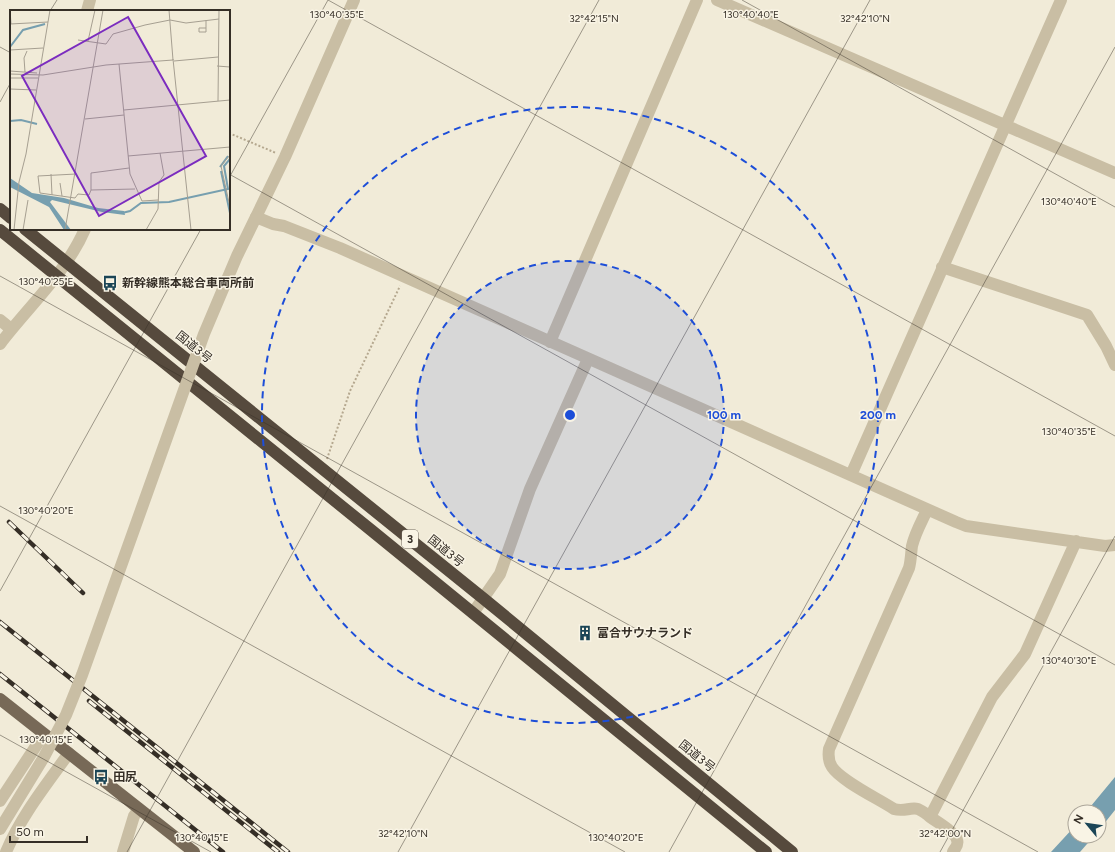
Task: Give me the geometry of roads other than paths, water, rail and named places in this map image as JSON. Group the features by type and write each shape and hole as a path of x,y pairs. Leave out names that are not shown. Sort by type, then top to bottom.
{"highway":[{"path":"0,209 10,217"},
{"name":"3","path":"0,230 766,852"},
{"name":"国道3号","path":"26,230 484,599 785,850"}],"main road":[{"path":"0,699 194,852"}],"street":[{"path":"87,10 90,0"},
{"path":"0,829 44,757 66,715 84,669 204,334 237,256 285,157 354,0"},
{"path":"550,342 697,0"},
{"path":"717,0 1115,173"},
{"path":"851,475 1061,0"},
{"path":"256,217 333,245 966,526 1105,546 1115,545"},
{"path":"0,344 57,275 80,240 85,230"},
{"path":"942,267 1087,316 1106,346 1115,365"},
{"path":"0,320 11,329"},
{"path":"473,613 500,574 530,488 588,359"},
{"path":"927,510 915,536 909,568 827,756 831,765 839,775 894,809 901,811 918,809 956,836 958,841 953,852"},
{"path":"930,817 992,697 1025,654 1076,541"},
{"path":"0,801 38,743"},
{"path":"6,852 13,836 38,796 69,753"},
{"path":"122,852 134,816 139,809"}],"water":[{"path":"1115,777 1115,810 1107,820 1107,804 1093,804"},
{"path":"1067,835 1067,844 1087,844 1080,852 1051,852"}],"railway":[{"path":"9,522 83,593"},
{"path":"0,622 288,852"},
{"path":"0,674 223,852"},
{"path":"89,701 278,852"}],"place":[{"name":"新幹線熊本総合車両所前","path":"110,283"},
{"name":"富合サウナランド","path":"585,633"},
{"name":"田尻","path":"101,777"}]}
